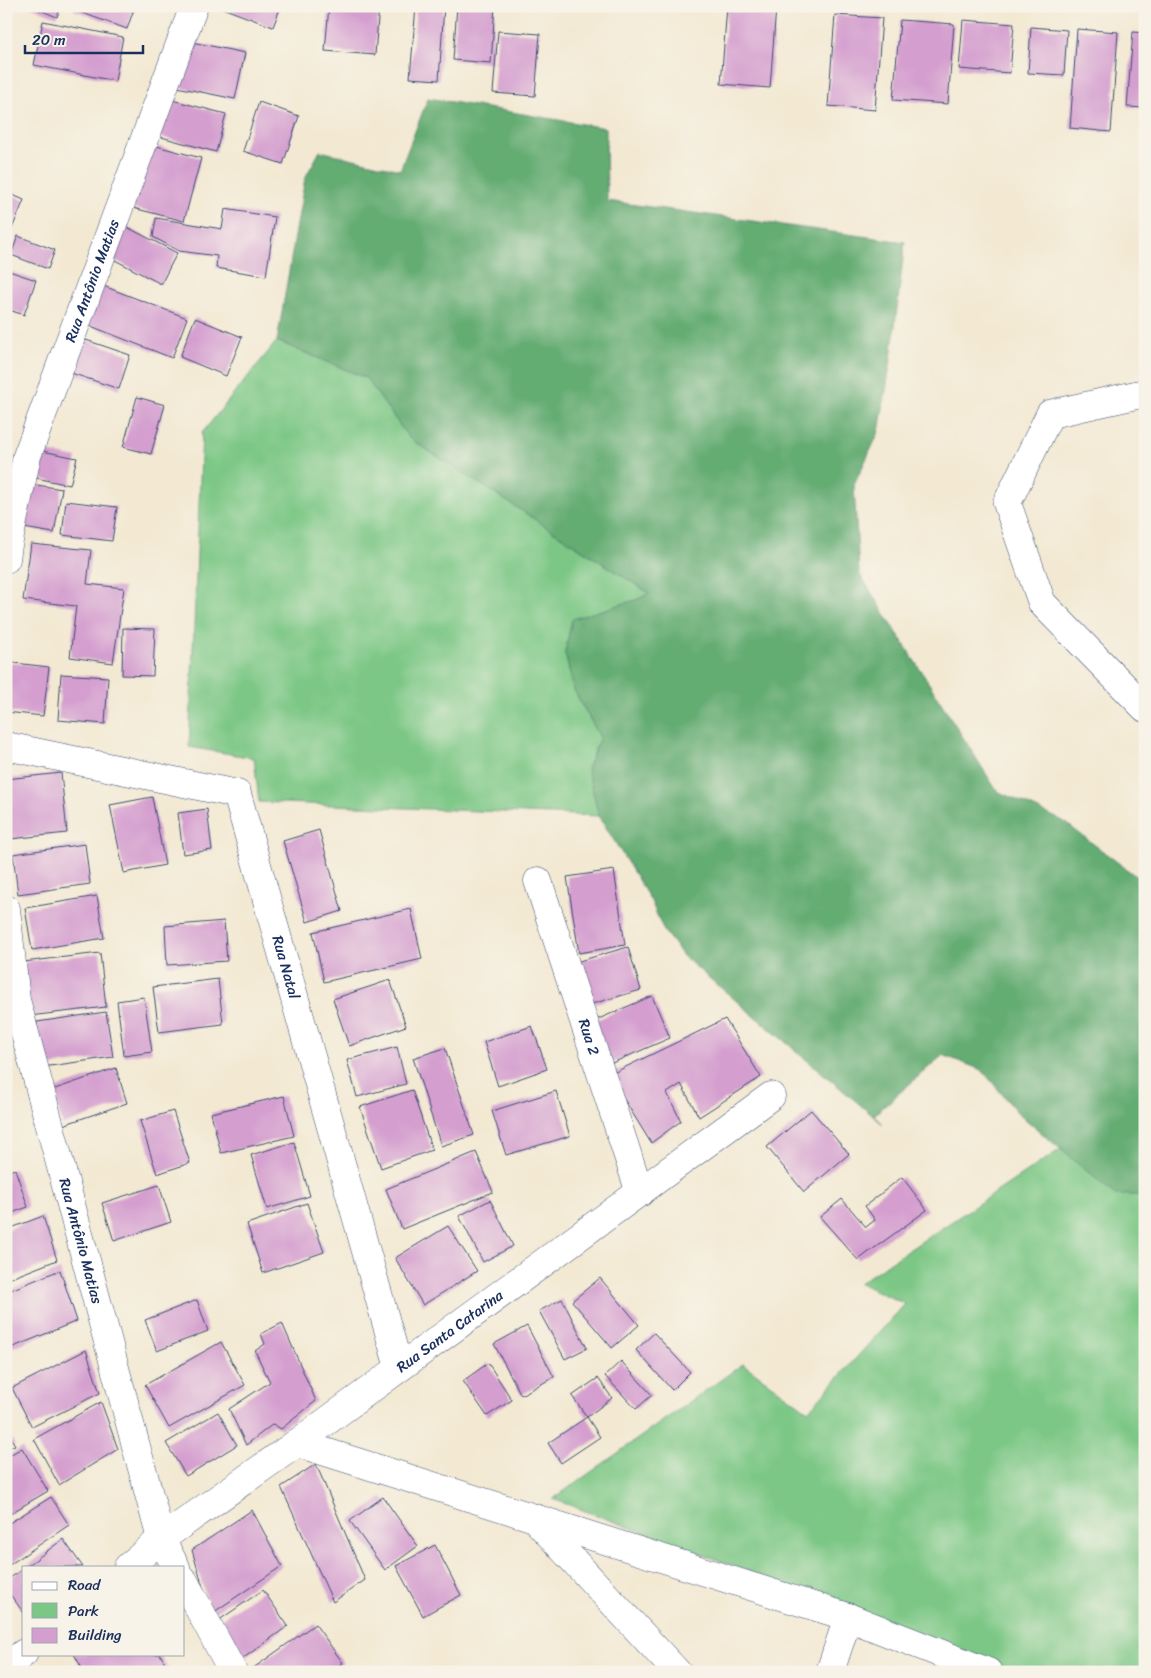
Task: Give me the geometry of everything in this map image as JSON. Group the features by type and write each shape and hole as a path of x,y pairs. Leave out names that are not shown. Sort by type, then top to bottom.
{"street":[{"name":"Rua Antônio Matias","path":"6,559 27,456 194,6"},
{"path":"1145,394 1050,414 1007,503 1042,603 1145,708"},
{"name":"Rua Natal","path":"6,746 237,794 399,1368"},
{"name":"Rua 2","path":"538,881 640,1193"},
{"name":"Rua Antônio Matias","path":"6,909 16,1000 161,1539 175,1566"},
{"name":"Rua Santa Catarina","path":"129,1566 161,1539 640,1193 771,1096"},
{"path":"297,1442 848,1617 988,1672"},
{"path":"533,1517 677,1672"},
{"path":"185,1583 233,1672"},
{"path":"830,1672 848,1617"},
{"path":"6,1667 22,1654"}],"green space":[{"path":"428,98 606,128 607,201 905,242 891,359 879,432 854,485 859,573 997,791 1063,821 1145,883 1145,1195 1115,1195 1018,1113 982,1070 943,1055 874,1115 883,1124 684,957 664,931 651,901 599,816 587,769 600,737 574,690 565,653 572,619 639,599 649,593 409,438 366,378 277,341 305,178 320,151 400,170"},
{"path":"277,341 366,378 409,438 649,593 639,599 572,620 565,653 574,690 600,737 588,769 599,816 259,802 254,758 189,747 202,433"},
{"path":"1061,1149 1115,1194 1145,1195 1145,1672 1020,1672 553,1499 743,1364 808,1411 905,1304 859,1283"}],"building":[{"path":"30,6 61,6 57,17"},
{"path":"75,6 135,6 127,29 74,10"},
{"path":"217,6 281,6 273,27"},
{"path":"329,6 379,6 375,55 325,51"},
{"path":"416,6 444,6 439,80 410,78"},
{"path":"457,6 495,6 491,63 453,60"},
{"path":"727,6 776,7 770,88 721,84"},
{"path":"835,15 882,18 875,110 828,106"},
{"path":"900,20 954,24 948,104 893,100"},
{"path":"963,20 1014,24 1010,73 959,69"},
{"path":"43,21 123,37 115,81 34,65"},
{"path":"1031,27 1067,30 1064,75 1028,73"},
{"path":"1077,29 1118,32 1111,132 1070,128"},
{"path":"498,31 540,34 535,96 493,93"},
{"path":"1133,32 1145,33 1145,108 1127,107"},
{"path":"187,41 245,53 235,99 177,87"},
{"path":"164,98 226,114 216,152 154,135"},
{"path":"259,102 299,116 283,164 243,151"},
{"path":"149,144 201,158 184,221 133,208"},
{"path":"6,192 24,200 11,231 6,229"},
{"path":"225,209 275,217 266,276 216,268 217,256 179,251 153,237 156,218 222,229"},
{"path":"125,226 177,253 161,284 109,257"},
{"path":"18,236 55,250 48,269 11,255"},
{"path":"6,270 36,280 24,315 6,309"},
{"path":"93,282 187,318 172,358 78,321"},
{"path":"195,318 242,337 226,376 180,357"},
{"path":"83,339 130,355 119,389 71,373"},
{"path":"137,397 165,405 151,454 123,447"},
{"path":"37,450 77,458 70,485 31,477"},
{"path":"24,483 62,489 54,533 17,527"},
{"path":"66,501 117,507 112,541 62,535"},
{"path":"31,544 91,550 87,584 124,588 113,663 70,657 76,606 23,600"},
{"path":"123,628 155,629 153,676 122,675"},
{"path":"6,662 49,667 43,716 6,712"},
{"path":"61,674 108,677 105,724 58,720"},
{"path":"61,773 67,833 10,839 6,810 6,779"},
{"path":"152,797 165,865 124,873 110,805"},
{"path":"207,809 212,850 183,854 178,813"},
{"path":"319,830 342,911 307,922 283,841"},
{"path":"85,844 90,884 18,894 13,854"},
{"path":"614,870 625,945 579,953 567,877"},
{"path":"97,896 104,938 32,950 25,908"},
{"path":"411,909 422,959 324,982 313,932"},
{"path":"224,921 227,961 167,965 165,926"},
{"path":"628,947 641,990 581,1007 569,964"},
{"path":"100,953 106,1007 29,1016 23,962"},
{"path":"218,979 223,1024 159,1032 153,987"},
{"path":"390,980 406,1026 349,1046 333,999"},
{"path":"652,996 670,1038 605,1066 587,1024"},
{"path":"144,997 152,1052 124,1056 117,1001"},
{"path":"106,1012 113,1057 43,1067 37,1022"},
{"path":"725,1019 761,1077 699,1117 681,1084 667,1093 681,1121 651,1143 609,1075"},
{"path":"532,1026 547,1069 498,1086 484,1042"},
{"path":"397,1047 406,1084 357,1097 347,1060"},
{"path":"445,1048 474,1135 441,1146 413,1058"},
{"path":"116,1068 127,1103 63,1125 52,1090"},
{"path":"412,1090 432,1150 381,1168 360,1107"},
{"path":"556,1091 570,1136 506,1155 492,1111"},
{"path":"284,1096 294,1136 221,1153 211,1113"},
{"path":"811,1110 849,1154 804,1192 767,1147"},
{"path":"173,1111 190,1163 157,1174 140,1121"},
{"path":"294,1142 310,1196 267,1209 251,1155"},
{"path":"476,1152 493,1192 402,1229 386,1189"},
{"path":"15,1169 28,1207 6,1215 6,1172"},
{"path":"902,1177 927,1210 858,1260 820,1217 842,1199 866,1227 875,1220 865,1206"},
{"path":"159,1185 171,1222 114,1241 102,1203"},
{"path":"490,1200 513,1246 483,1262 459,1216"},
{"path":"307,1203 324,1252 263,1273 247,1224"},
{"path":"43,1216 57,1260 6,1280 6,1230"},
{"path":"448,1226 477,1271 423,1305 395,1258"},
{"path":"60,1270 77,1321 6,1350 6,1292"},
{"path":"600,1278 639,1325 612,1348 572,1301"},
{"path":"562,1299 587,1348 565,1359 539,1311"},
{"path":"197,1300 208,1331 157,1351 145,1320"},
{"path":"282,1323 316,1401 281,1429 273,1424 246,1445 229,1409 270,1382 255,1351 265,1344 261,1334"},
{"path":"527,1326 554,1377 521,1395 494,1344"},
{"path":"654,1333 690,1372 672,1390 636,1350"},
{"path":"221,1342 245,1385 169,1428 145,1385"},
{"path":"86,1350 100,1393 32,1427 12,1388"},
{"path":"621,1361 652,1395 636,1409 605,1376"},
{"path":"488,1363 512,1400 487,1416 463,1381"},
{"path":"598,1378 612,1398 587,1417 572,1396"},
{"path":"101,1402 118,1449 59,1485 34,1439"},
{"path":"218,1412 237,1445 186,1476 166,1443"},
{"path":"587,1417 600,1437 561,1463 548,1443"},
{"path":"6,1429 15,1445 6,1449"},
{"path":"22,1448 48,1491 6,1516 6,1457"},
{"path":"316,1464 365,1580 333,1602 281,1487"},
{"path":"51,1497 69,1525 6,1567 6,1525"},
{"path":"383,1497 418,1546 385,1570 350,1521"},
{"path":"252,1510 282,1566 211,1614 192,1550"},
{"path":"63,1539 82,1566 27,1566"},
{"path":"435,1545 461,1595 423,1616 396,1566"},
{"path":"22,1569 22,1610 6,1589 6,1581"},
{"path":"263,1590 288,1626 238,1662 212,1625"},
{"path":"315,1624 343,1663 330,1672 248,1672"},
{"path":"75,1656 161,1656 170,1672 84,1672"}]}
